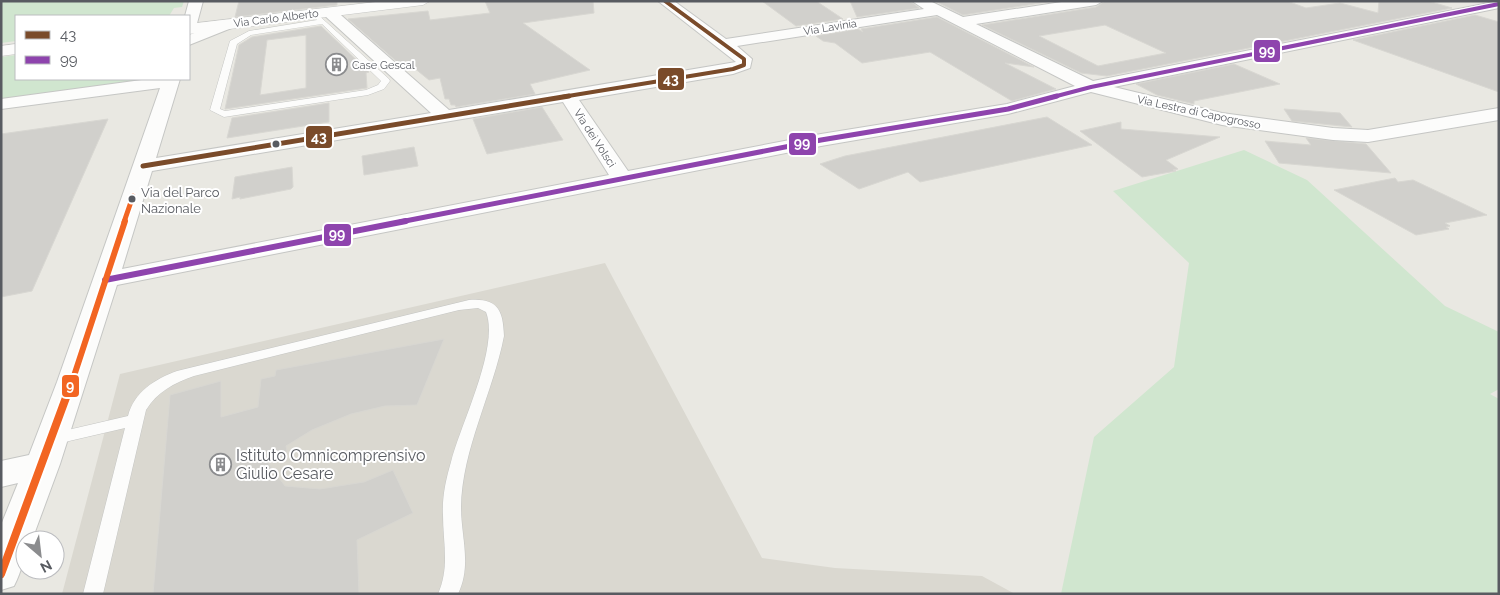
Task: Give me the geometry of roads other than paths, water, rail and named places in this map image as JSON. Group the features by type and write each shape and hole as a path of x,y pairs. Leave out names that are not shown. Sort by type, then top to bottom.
{"street":[{"path":"190,24 196,1"},
{"name":"Via Carlo Alberto","path":"190,24 229,24 322,16 423,1"},
{"path":"143,166 733,69 744,65 744,60 665,1"},
{"name":"Via Lestra di Capogrosso","path":"919,1 1091,87 1151,104 1222,119 1345,135 1401,132 1499,114"},
{"path":"960,22 1096,1"},
{"path":"105,280 821,140 1008,109 1091,87 1499,4"},
{"name":"Via Lavinia","path":"722,44 938,11"},
{"path":"322,16 445,116"},
{"path":"190,40 229,24"},
{"path":"1,51 15,49"},
{"path":"1,104 172,80 47,452 1,574"},
{"name":"Via dei Volsci","path":"568,96 622,179"},
{"path":"1,474 47,452"}],"lane":[{"path":"322,16 386,81 381,87 368,92 224,114 215,110 232,43 249,33 322,16"},
{"path":"93,594 138,410 149,392 158,385 180,376 459,306 478,303 492,307 496,315 497,336 455,484 452,522 456,573 448,594"},
{"path":"47,452 136,420"}],"place":[{"name":"Case Gescal","path":"336,65"},
{"name":"Via del Parco Nazionale","path":"132,199"},
{"name":"Istituto Omnicomprensivo Giulio Cesare","path":"220,464"}]}
